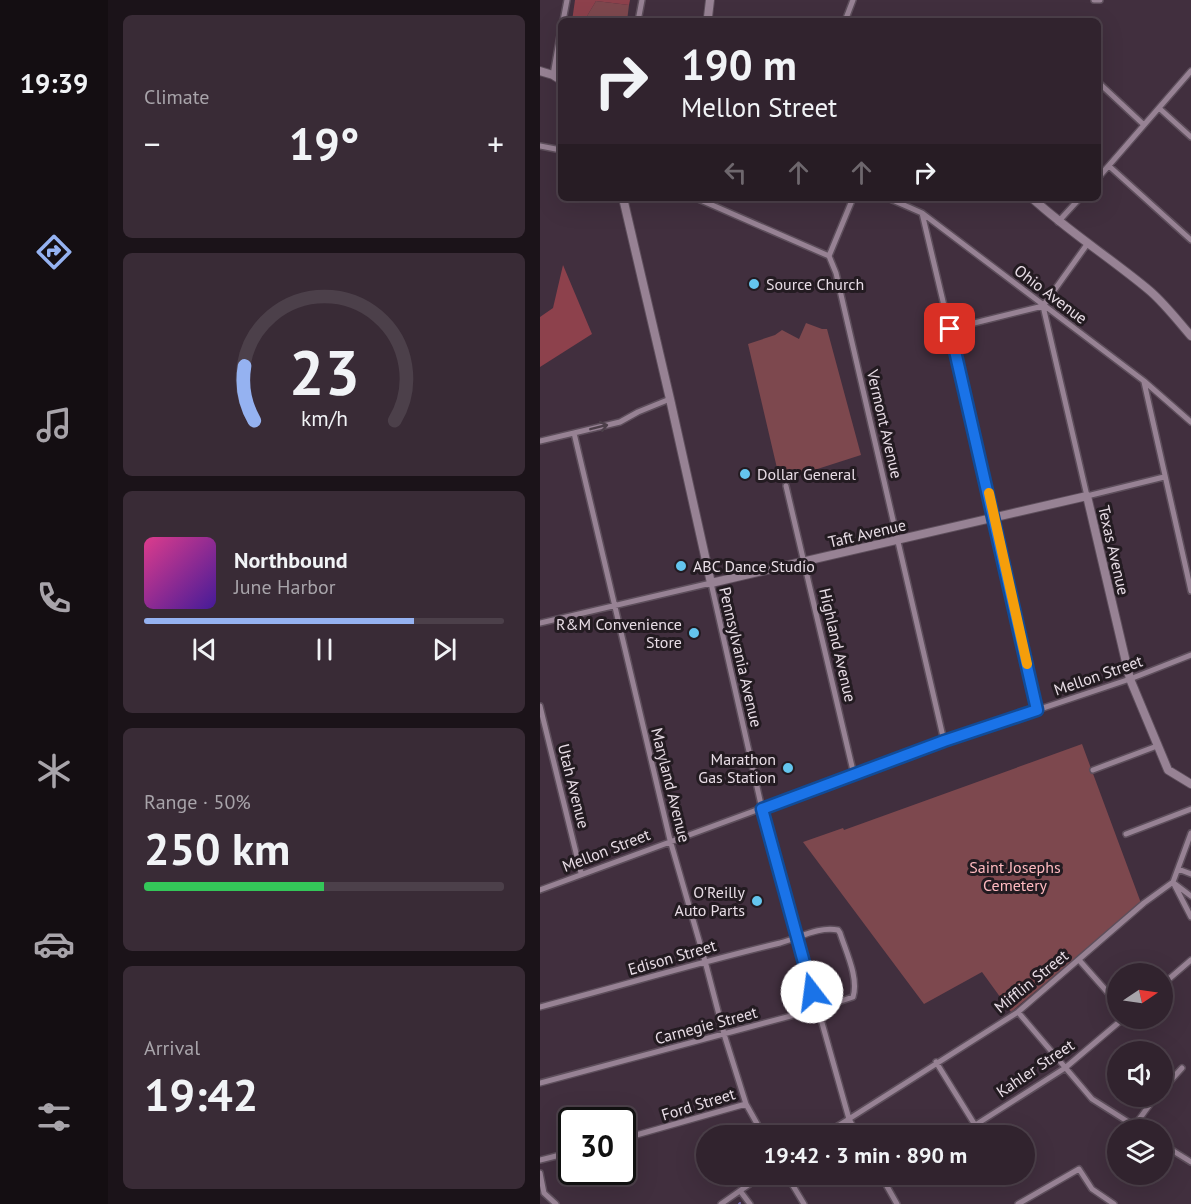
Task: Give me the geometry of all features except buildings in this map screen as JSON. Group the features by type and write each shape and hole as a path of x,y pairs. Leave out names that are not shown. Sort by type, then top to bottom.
{"street":[{"path":"564,18 567,0"},
{"path":"639,18 642,0"},
{"path":"708,18 710,0"},
{"path":"846,18 853,0"},
{"path":"1094,0 1100,0"},
{"path":"553,75 558,47"},
{"path":"540,71 558,78"},
{"path":"1101,175 1191,71"},
{"path":"1101,85 1143,124"},
{"path":"1159,108 1191,137"},
{"path":"540,146 558,149"},
{"path":"1109,166 1191,240"},
{"name":"Pennsylvania Avenue","path":"624,201 762,809 817,1009 852,1125"},
{"path":"703,201 829,256 852,201"},
{"name":"Ohio Avenue","path":"895,201 922,213 1144,381 1191,422"},
{"path":"1035,201 1058,222 1151,292 1191,336"},
{"path":"1058,222 1077,201"},
{"path":"922,213 994,516 1037,710"},
{"path":"950,329 1042,306 1088,243"},
{"name":"Vermont Avenue","path":"829,256 836,273 944,741"},
{"name":"Texas Avenue","path":"1042,306 1130,679 1168,770 1191,784"},
{"path":"1144,381 1191,591"},
{"path":"540,441 623,421 670,399"},
{"name":"Maryland Avenue","path":"574,433 670,840 724,1034 746,1104 758,1125"},
{"name":"Taft Avenue","path":"540,623 1164,477"},
{"name":"Highland Avenue","path":"786,486 854,775"},
{"name":"Mellon Street","path":"540,890 670,840 762,809 944,741 1130,679 1191,655"},
{"name":"Utah Avenue","path":"540,706 581,873"},
{"path":"1093,770 1157,746"},
{"path":"1126,834 1191,809"},
{"path":"1191,833 1189,846 1173,882 1191,917"},
{"path":"1178,869 1191,874"},
{"path":"1173,882 1191,896"},
{"name":"Mifflin Street","path":"839,1125 1018,1012 1144,903 1173,882"},
{"name":"Carnegie Street","path":"540,1083 817,1009 853,997 854,980 838,930 823,929 811,933"},
{"name":"Edison Street","path":"540,1007 811,933"},
{"path":"1079,960 1107,992"},
{"path":"1173,976 1191,960"},
{"path":"1018,1012 1092,1099 1125,1119"},
{"name":"Kahler Street","path":"975,1125 1065,1068 1111,1029"},
{"path":"936,1062 975,1125"},
{"path":"1173,1078 1182,1068"},
{"name":"Ford Street","path":"636,1135 746,1104"},
{"path":"1173,1151 1191,1162"},
{"path":"540,1160 558,1156"},
{"path":"1018,1204 1079,1169 1092,1189 1114,1204"},
{"path":"540,1173 544,1192 556,1204"},
{"path":"721,1204 750,1185"},
{"path":"793,1185 804,1204"},
{"path":"886,1185 897,1204"},
{"path":"741,1192 750,1204"}],"green space":[{"path":"596,1 629,5 627,18 586,18"},
{"path":"806,323 827,329 861,455 780,481 748,344 775,335 782,330 799,339"},
{"name":"Saint Josephs Cemetery","path":"1082,744 1141,903 1011,1012 982,972 924,1004 803,842 843,828 844,830"}],"shaded area":[{"path":"575,0 630,0 629,5 596,1 586,18 572,18"},
{"path":"563,265 592,334 540,367 540,317 553,308"}],"slow traffic":[{"path":"989,493 1027,664"}],"place":[{"name":"Source Church","path":"754,284"},
{"name":"Dollar General","path":"745,474"},
{"name":"ABC Dance Studio","path":"681,566"},
{"name":"R&M Convenience Store","path":"694,633"},
{"name":"Marathon Gas Station","path":"788,768"},
{"name":"O'Reilly Auto Parts","path":"757,901"}],"route":[{"path":"812,992 762,809 944,741 1037,710 950,329"}]}
